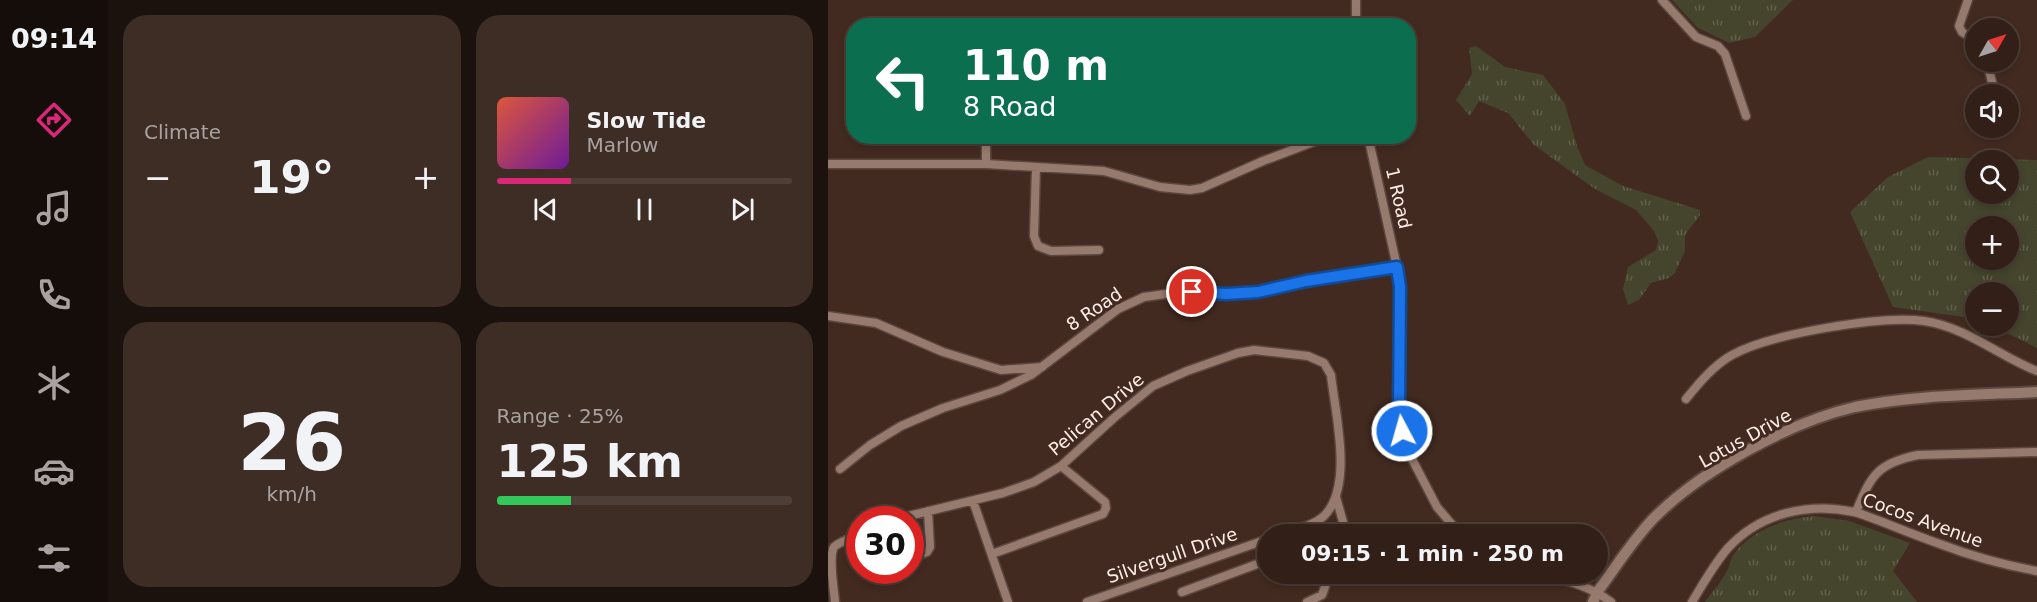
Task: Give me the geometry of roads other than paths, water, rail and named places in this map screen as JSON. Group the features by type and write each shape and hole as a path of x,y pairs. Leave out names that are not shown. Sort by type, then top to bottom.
{"street":[{"path":"1356,0 1356,18"},
{"path":"1662,0 1696,37 1718,46 1725,54 1746,116"},
{"path":"1965,34 1959,26 1968,0"},
{"path":"986,144 986,164"},
{"path":"828,164 986,164 1104,171 1160,187 1190,190 1202,188 1308,144"},
{"name":"1 Road","path":"1370,144 1400,287 1399,411 1402,431 1413,461 1437,507 1451,524"},
{"path":"1036,168 1034,236 1038,246 1051,251 1098,250"},
{"name":"8 Road","path":"840,469 870,445 901,426 943,408 1000,390 1025,378 1118,309 1144,297 1192,292 1226,294 1258,292 1306,281 1397,267"},
{"path":"828,316 876,323 943,352 1001,370 1042,367"},
{"path":"1686,399 1720,363 1748,347 1790,336 1868,322 1925,321 1952,329 2037,371"},
{"name":"Pelican Drive","path":"924,512 1018,489 1034,482 1061,466 1141,395 1166,379 1254,350 1290,352 1318,359 1324,363 1331,375 1341,469 1336,497"},
{"name":"Lotus Drive","path":"1595,597 1642,532 1672,502 1722,466 1776,436 1824,417 1871,405 1938,397 2037,392"},
{"path":"1856,512 1872,479 1887,465 1902,459 1918,455 2037,452"},
{"path":"992,554 1092,519 1105,512 1105,502 1061,466"},
{"path":"1310,524 1318,521 1332,506 1336,497"},
{"path":"1336,497 1342,524"},
{"path":"972,501 1008,602"},
{"name":"Cocos Avenue","path":"1692,602 1726,550 1738,538 1786,512 1803,509 1824,508 1856,512 1986,560 2037,571"},
{"path":"924,553 930,547 928,511"},
{"path":"835,602 829,563 830,553 835,545 846,540"},
{"name":"Silvergull Drive","path":"1087,602 1257,543"},
{"path":"1182,592 1257,564"},
{"path":"1307,602 1322,595 1326,584"},
{"path":"1564,584 1611,602"}]}
